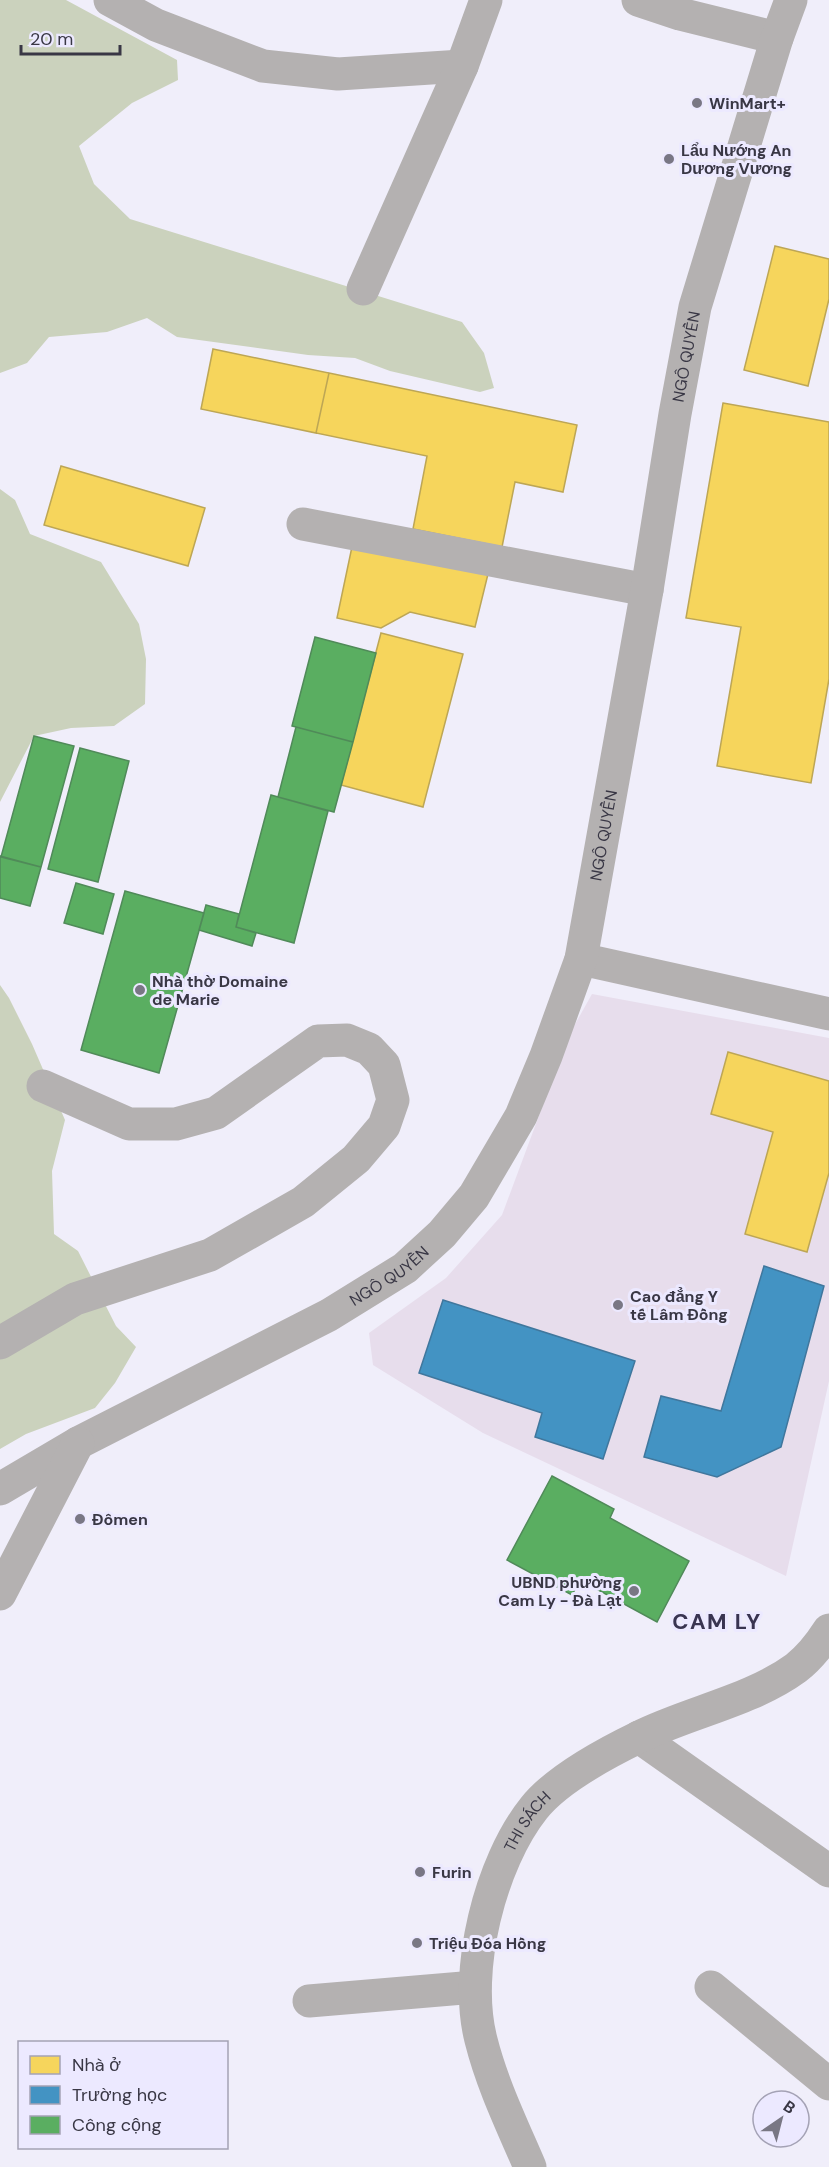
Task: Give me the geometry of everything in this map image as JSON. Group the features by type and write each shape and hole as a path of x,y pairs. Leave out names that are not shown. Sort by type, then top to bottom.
{"street":[{"path":"110,0 156,25 262,66 338,74 462,66"},
{"path":"363,289 462,66 486,0"},
{"path":"638,0 680,14 777,38"},
{"name":"NGÔ QUYỀN","path":"0,1489 78,1443 330,1315 405,1268 442,1234 474,1196 521,1116 546,1056 581,959 648,590 675,414 695,307 777,38 791,0"},
{"path":"303,524 648,590"},
{"path":"581,959 829,1014"},
{"path":"0,1343 75,1299 210,1254 303,1202 356,1159 384,1126 393,1100 384,1065 369,1049 347,1040 318,1041 216,1113 176,1124 129,1124 44,1086"},
{"path":"0,1594 78,1443"},
{"name":"THI SÁCH","path":"530,2167 489,2068 480,2038 475,1987 477,1953 485,1920 497,1875 512,1840 535,1806 572,1774 639,1737 772,1684 798,1666 819,1645 829,1630"},
{"path":"639,1737 829,1871"},
{"path":"711,1986 829,2084"},
{"path":"309,2001 475,1987"}],"shaded area":[{"name":"Cao đẳng Y tế Lâm Đồng","path":"592,994 829,1038 829,1381 786,1576 483,1433 373,1365 369,1333 446,1278 502,1215 569,1035"}],"green space":[{"path":"0,0 66,0 177,60 178,80 132,103 79,146 94,184 130,219 462,322 484,353 494,388 480,392 390,371 355,358 308,355 177,337 147,318 107,332 49,337 27,363 0,373"},
{"path":"0,489 15,500 30,534 101,562 139,624 146,659 145,704 114,726 71,728 34,736 0,802"},
{"path":"0,985 32,1044 65,1120 52,1171 54,1234 78,1251 116,1326 136,1347 115,1383 95,1408 26,1434 0,1449"}],"building: Nhà ở":[{"path":"775,246 829,259 829,299 808,386 744,370"},
{"path":"213,349 329,373 316,433 201,409"},
{"path":"329,373 577,425 563,492 515,482 502,547 413,529 427,456 316,433"},
{"path":"723,403 829,422 829,679 811,783 717,766 741,627 686,618"},
{"path":"61,466 205,508 188,566 44,525"},
{"path":"353,542 488,574 475,627 410,612 381,628 337,618"},
{"path":"381,633 463,654 423,807 341,785"},
{"path":"728,1052 829,1081 829,1173 807,1252 745,1234 773,1132 711,1114"}],"building: Trường học":[{"path":"764,1266 824,1286 781,1447 717,1477 644,1457 661,1396 721,1411"},
{"path":"443,1300 635,1361 603,1459 535,1437 542,1413 419,1373"}],"building: Công cộng":[{"path":"315,637 376,653 353,742 292,726"},
{"path":"296,727 353,742 334,812 278,797"},
{"path":"34,736 74,746 41,867 1,857"},
{"path":"80,748 129,761 98,882 48,869"},
{"path":"271,795 328,811 294,943 236,927"},
{"path":"0,856 41,867 30,906 0,898"},
{"path":"76,883 114,894 103,934 64,923"},
{"name":"Nhà thờ Domaine de Marie","path":"125,891 204,913 159,1073 81,1050"},
{"path":"206,905 239,914 236,927 256,933 252,946 199,930"},
{"path":"552,1476 614,1509 610,1518 689,1561 657,1622 580,1580 572,1595 507,1560"}],"place":[{"name":"WinMart+","path":"697,103"},
{"name":"Lẩu Nướng An Dương Vương","path":"669,159"},
{"name":"Nhà thờ Domaine de Marie","path":"140,990"},
{"name":"Cao đẳng Y tế Lâm Đồng","path":"618,1305"},
{"name":"Đômen","path":"80,1519"},
{"name":"UBND phường Cam Ly - Đà Lạt","path":"634,1591"},
{"name":"Furin","path":"420,1872"},
{"name":"Triệu Đóa Hồng","path":"417,1943"}],"district":[{"name":"CAM LY","path":"717,1621"}]}
